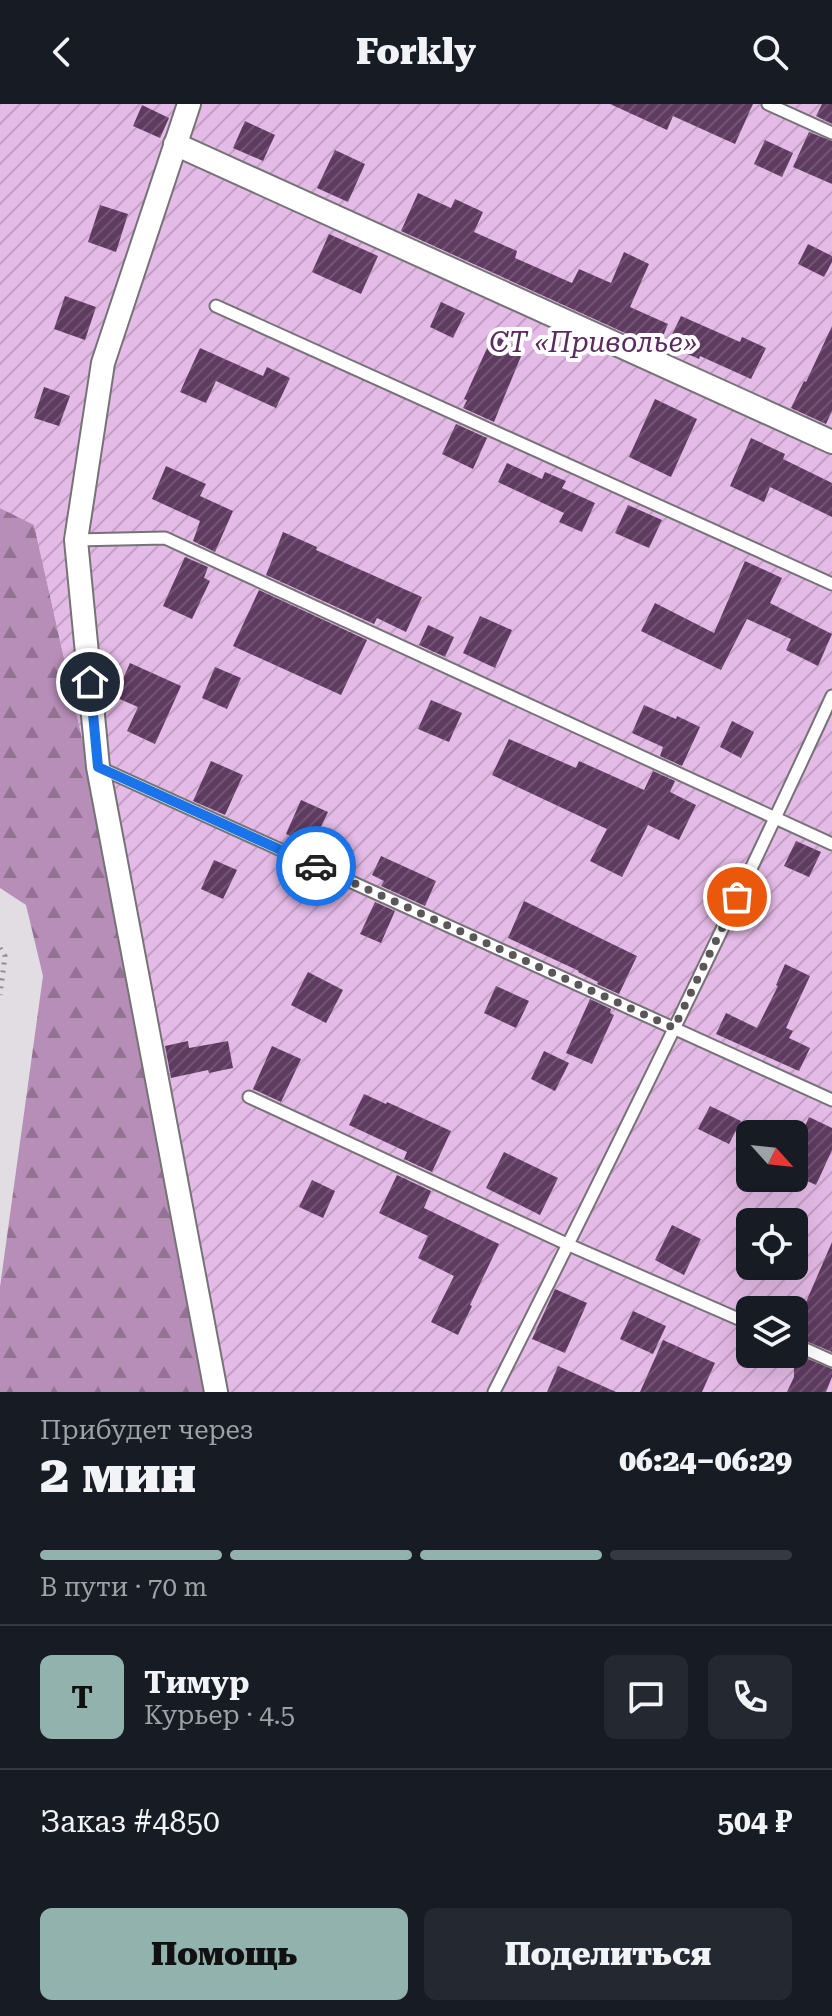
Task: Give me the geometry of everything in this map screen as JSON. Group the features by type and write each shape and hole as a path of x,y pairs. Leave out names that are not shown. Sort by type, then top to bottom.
{"street":[{"path":"189,104 103,363 76,540 98,767 216,1392"},
{"path":"175,144 832,442"}],"lane":[{"path":"768,104 832,133"},
{"path":"216,306 832,584"},
{"path":"76,540 165,538 832,844"},
{"path":"494,1392 569,1245 832,696"},
{"path":"98,767 832,1100"},
{"path":"249,1097 569,1245 736,1318"},
{"path":"808,1350 832,1361"}],"path":[{"path":"0,948 5,956 0,995"}],"green space":[{"name":"СТ «Приволье»","path":"0,104 832,104 832,1392 229,1392 34,525 0,508"},
{"path":"0,508 34,524 229,1392 0,1392 0,1287 43,976 26,905 0,888"}],"building":[{"path":"610,104 753,104 735,144 673,116 667,130"},
{"path":"822,104 832,104 832,124 816,116"},
{"path":"142,105 169,118 160,138 133,126"},
{"path":"245,121 275,135 263,161 233,148"},
{"path":"809,132 832,141 832,184 793,167"},
{"path":"765,140 793,153 782,177 754,164"},
{"path":"335,150 365,164 348,202 317,188"},
{"path":"418,193 451,208 455,199 483,212 474,232 517,251 515,258 572,283 579,269 611,283 624,252 649,264 630,307 668,324 658,348 401,231"},
{"path":"100,205 128,214 116,252 88,242"},
{"path":"329,234 378,256 361,294 312,272"},
{"path":"808,244 832,256 824,277 798,264"},
{"path":"65,296 96,307 85,340 54,329"},
{"path":"441,302 465,313 453,338 430,327"},
{"path":"681,316 740,342 742,337 766,348 751,379 667,345"},
{"path":"832,326 832,411 826,424 791,408"},
{"path":"493,335 524,349 494,422 463,408 467,400 464,399"},
{"path":"200,348 263,376 267,367 290,378 276,408 216,381 206,403 180,392"},
{"path":"44,387 70,396 59,426 34,418"},
{"path":"655,399 697,419 671,477 629,457"},
{"path":"456,424 487,438 473,469 442,454"},
{"path":"751,438 785,454 783,459 832,483 832,517 770,487 764,502 730,486"},
{"path":"507,463 542,479 545,472 566,481 562,488 595,503 582,532 559,522 564,513 498,482"},
{"path":"166,466 206,484 200,496 233,511 215,552 193,541 200,521 152,499"},
{"path":"628,505 662,520 649,548 615,533"},
{"path":"283,532 422,597 406,632 377,618 374,624 266,575"},
{"path":"185,557 208,567 204,578 210,581 192,619 163,606"},
{"path":"745,561 782,578 770,603 832,634 818,666 786,650 791,639 747,619 721,670 641,631 655,603 714,633"},
{"path":"259,590 367,640 341,695 233,646"},
{"path":"480,616 512,630 495,668 463,653"},
{"path":"428,625 454,637 445,657 419,645"},
{"path":"130,663 181,686 155,744 127,731 138,707 115,697"},
{"path":"215,667 241,678 227,709 202,698"},
{"path":"431,700 462,713 449,742 418,729"},
{"path":"644,705 700,727 682,766 660,756 663,747 632,733"},
{"path":"732,721 754,732 741,758 720,747"},
{"path":"509,739 576,768 579,761 644,790 653,771 675,781 670,792 696,805 679,840 648,825 622,877 590,861 607,829 492,775"},
{"path":"211,761 243,775 225,815 193,801"},
{"path":"301,800 328,812 312,846 286,834"},
{"path":"796,841 821,852 809,877 784,866"},
{"path":"381,856 436,881 425,906 381,886 384,881 372,875"},
{"path":"214,860 237,870 223,899 201,889"},
{"path":"524,901 637,956 619,994 579,971 508,938"},
{"path":"375,902 395,911 381,943 360,934"},
{"path":"785,964 810,976 786,1028 793,1031 789,1038 810,1048 799,1071 716,1034 726,1013 757,1028 778,986"},
{"path":"308,972 343,990 326,1023 291,1005"},
{"path":"496,986 529,1001 516,1028 484,1013"},
{"path":"590,999 611,1009 610,1013 614,1015 592,1064 566,1053"},
{"path":"188,1041 189,1048 228,1041 233,1068 171,1078 165,1046"},
{"path":"272,1046 301,1059 281,1102 253,1089"},
{"path":"544,1051 569,1063 555,1091 531,1079"},
{"path":"364,1094 451,1131 432,1172 404,1159 407,1152 349,1125"},
{"path":"710,1106 739,1120 736,1120 736,1131 729,1144 698,1129"},
{"path":"809,1117 832,1128 832,1150 816,1185 808,1181"},
{"path":"504,1152 558,1178 540,1215 486,1188"},
{"path":"397,1175 431,1191 424,1208 499,1244 458,1335 431,1322 454,1276 418,1258 428,1236 379,1213"},
{"path":"312,1180 335,1191 323,1218 299,1207"},
{"path":"672,1225 701,1239 684,1275 655,1260"},
{"path":"832,1242 832,1352 808,1342 808,1297"},
{"path":"555,1289 587,1303 565,1353 532,1339"},
{"path":"633,1311 666,1326 653,1354 620,1339"},
{"path":"663,1340 715,1363 702,1392 640,1392"},
{"path":"808,1359 832,1369 826,1392 787,1392 794,1377 794,1368 808,1368"},
{"path":"558,1366 616,1392 547,1392"}],"way so far":[{"path":"316,866 674,1028 737,897"}],"route":[{"path":"90,682 98,767 316,866"}]}
